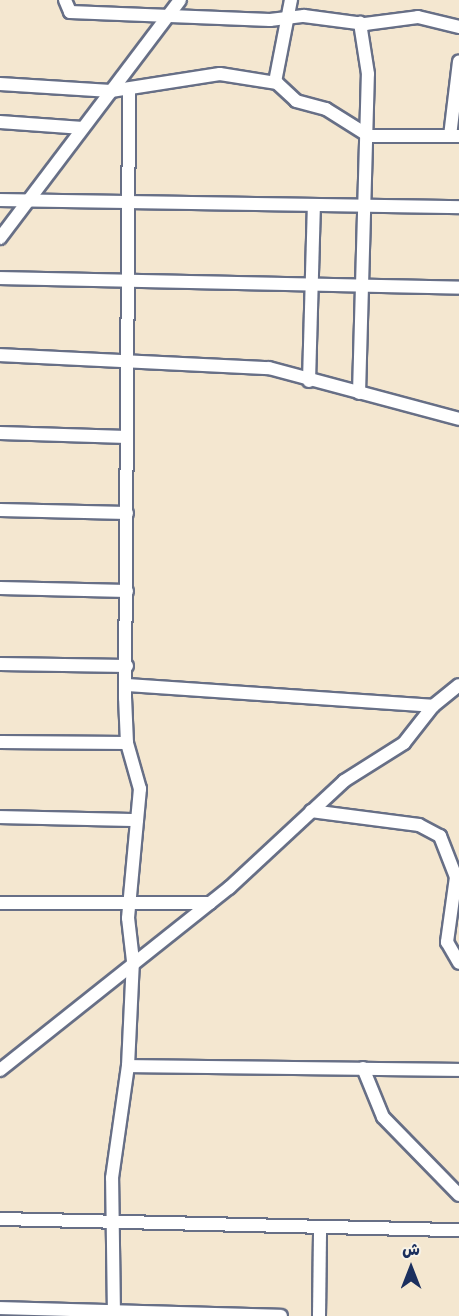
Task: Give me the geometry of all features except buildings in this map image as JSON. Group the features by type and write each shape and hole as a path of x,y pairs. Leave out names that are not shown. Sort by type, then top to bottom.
{"street":[{"path":"65,0 70,12 289,18 360,23 418,17 459,27"},
{"path":"0,238 180,0"},
{"path":"274,82 291,0"},
{"path":"359,393 361,206 367,66 360,23"},
{"path":"0,84 111,91 129,90 212,73 274,82 296,101 326,109 365,135 454,136 459,62"},
{"path":"114,1313 113,1157 128,1066 134,961 130,904 139,781 127,743 126,685 127,358 131,203 129,90"},
{"path":"0,122 83,128"},
{"path":"0,200 459,207"},
{"path":"309,381 314,205"},
{"path":"0,278 459,288"},
{"path":"0,355 127,358 269,368 309,381 459,419"},
{"path":"0,433 127,437"},
{"path":"0,510 127,513"},
{"path":"0,588 127,591"},
{"path":"0,664 127,666"},
{"path":"126,685 433,706"},
{"path":"0,1070 79,1012 134,961 210,903 344,781 404,743 433,706 459,685"},
{"path":"0,742 127,743"},
{"path":"310,811 419,825 440,836 456,877 447,942 459,963"},
{"path":"0,818 137,820"},
{"path":"0,903 210,903"},
{"path":"128,1066 459,1070"},
{"path":"363,1068 383,1117 459,1196"},
{"path":"0,1219 115,1224 459,1230"},
{"path":"319,1316 320,1228"},
{"path":"0,1308 281,1316"}]}
